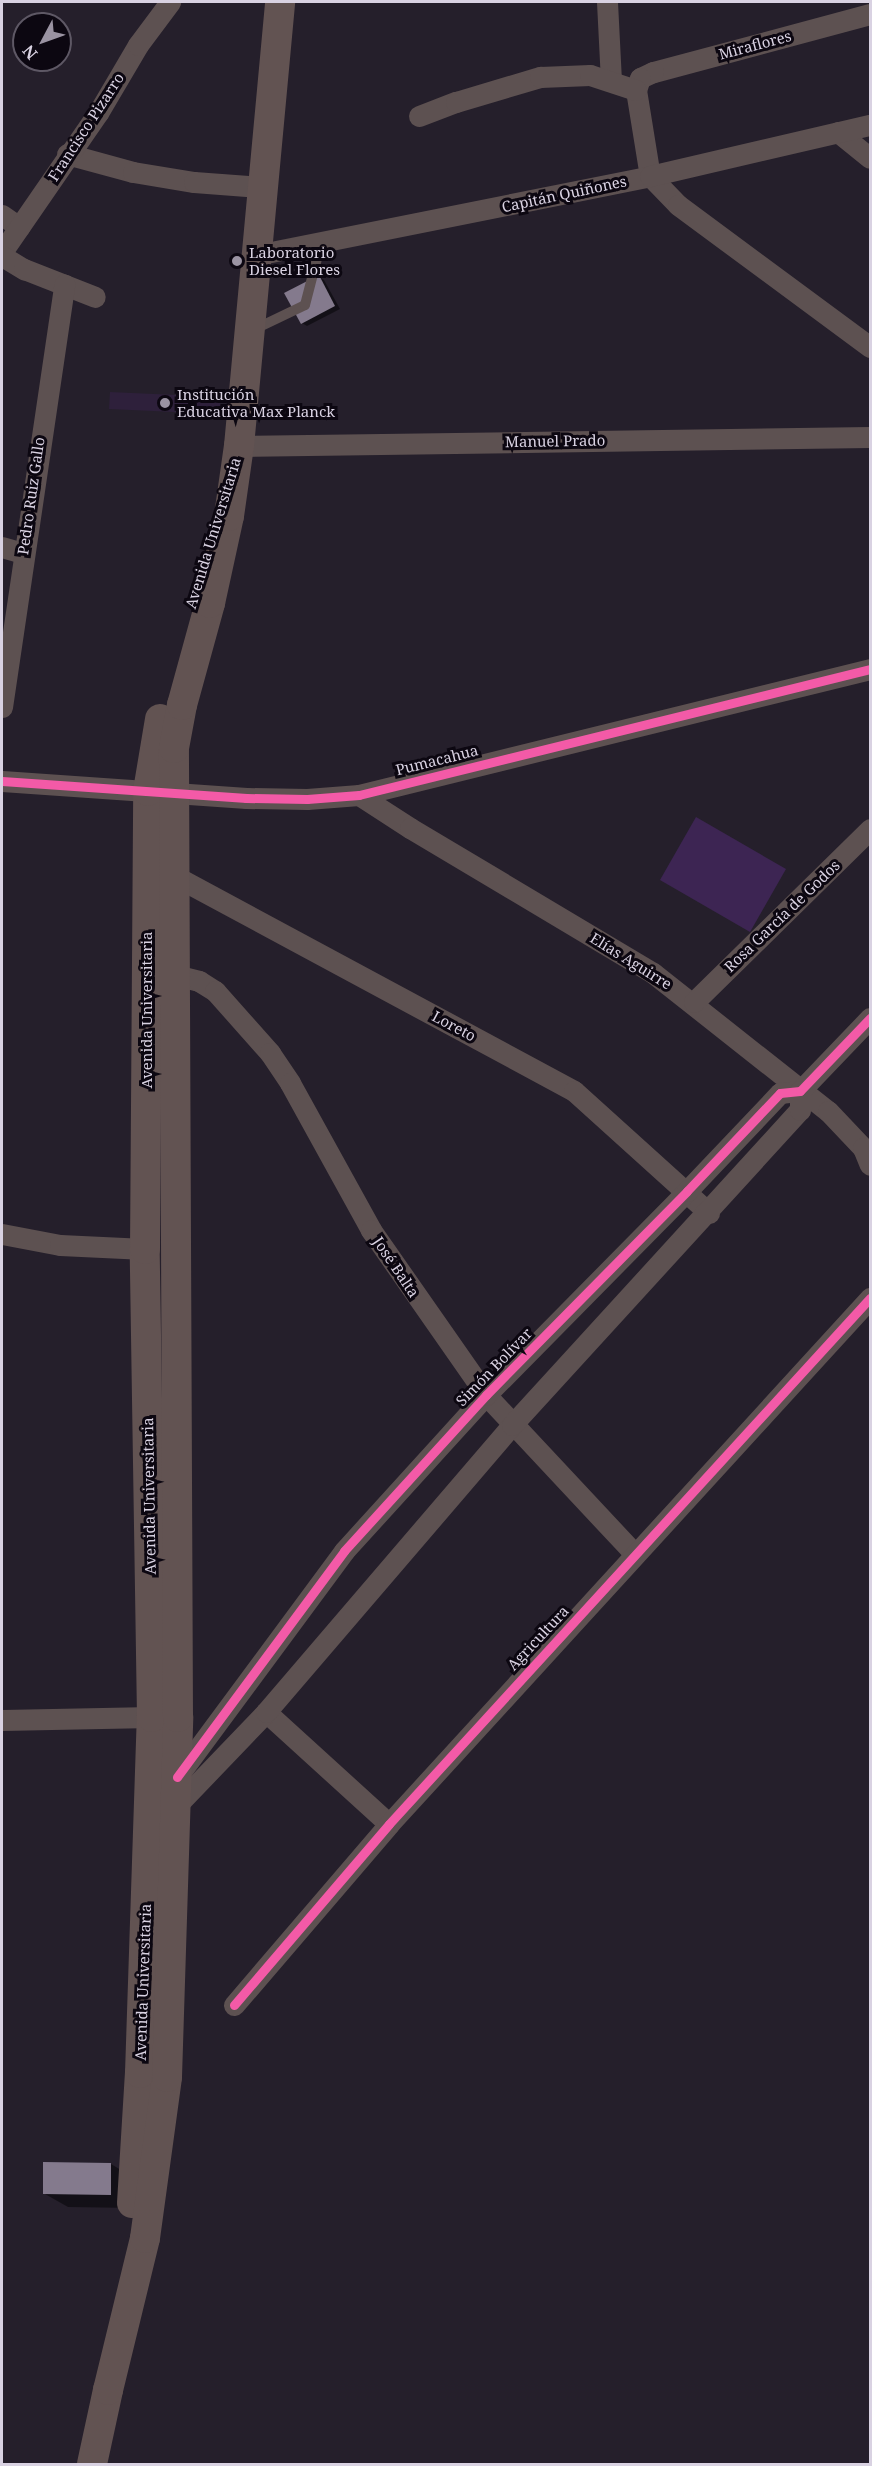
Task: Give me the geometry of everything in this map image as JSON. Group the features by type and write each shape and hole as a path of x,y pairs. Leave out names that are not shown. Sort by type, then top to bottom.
{"main road":[{"name":"Avenida Universitaria","path":"121,2334 140,2073 152,1717 146,1249 160,791 174,748 182,705 230,516 239,446 261,187 280,2"},
{"name":"Avenida Universitaria","path":"121,2334 146,2238 167,2077 177,1777 178,1254 175,975 173,875 160,791"},
{"path":"87,2461 108,2390 121,2334"}],"street":[{"name":"Francisco Pizarro","path":"2,252 98,113 138,45 170,2"},
{"path":"607,2 611,81"},
{"name":"Miraflores","path":"638,84 870,14"},
{"path":"419,116 456,102 540,77 573,74 638,84 650,176 678,205 870,347"},
{"name":"Capitán Quiñones","path":"256,255 650,176 870,125"},
{"path":"838,132 870,159"},
{"path":"68,154 133,172 194,182 261,187"},
{"path":"2,215 19,227"},
{"path":"2,256 24,269 95,297"},
{"name":"Pedro Ruiz Gallo","path":"2,707 64,285"},
{"name":"Manuel Prado","path":"239,446 870,436"},
{"path":"2,548 23,554"},
{"name":"Pumacahua","path":"2,782 246,798 307,799 359,795 870,669"},
{"name":"Elías Aguirre","path":"359,795 410,828 653,972 694,1002 800,1091 828,1111 863,1148 870,1165"},
{"name":"Rosa García de Godos","path":"694,1002 870,829"},
{"name":"Loreto","path":"173,875 574,1091 709,1213"},
{"name":"José Balta","path":"175,975 200,981 214,991 270,1053 290,1083 371,1230 486,1395 635,1554"},
{"name":"Simón Bolívar","path":"177,1777 344,1551 486,1395 780,1093 800,1091 870,1018"},
{"name":"Simón Bolívar","path":"176,1806 266,1712 512,1425 709,1213 800,1110 800,1091"},
{"path":"2,1234 60,1245 146,1249"},
{"name":"Agricultura","path":"234,2005 389,1824 870,1298"},
{"path":"266,1712 389,1824"},
{"path":"2,1720 152,1717"}],"lane":[{"path":"249,332 305,305 321,243"}],"shaded area":[{"name":"Institución Educativa Max Planck","path":"110,392 221,397 219,414 109,409"},
{"path":"696,817 786,869 750,932 660,880"}],"building":[{"path":"319,275 335,306 301,324 284,293"},
{"path":"43,2162 111,2163 111,2195 43,2194"}],"cycle path":[{"path":"2,781 246,798 307,799 359,795 870,669"},
{"path":"177,1777 344,1551 486,1395 780,1093 800,1091 870,1018"},
{"path":"234,2005 389,1824 870,1298"}],"place":[{"name":"Laboratorio Diesel Flores","path":"237,261"},
{"name":"Institución Educativa Max Planck","path":"165,403"}]}
